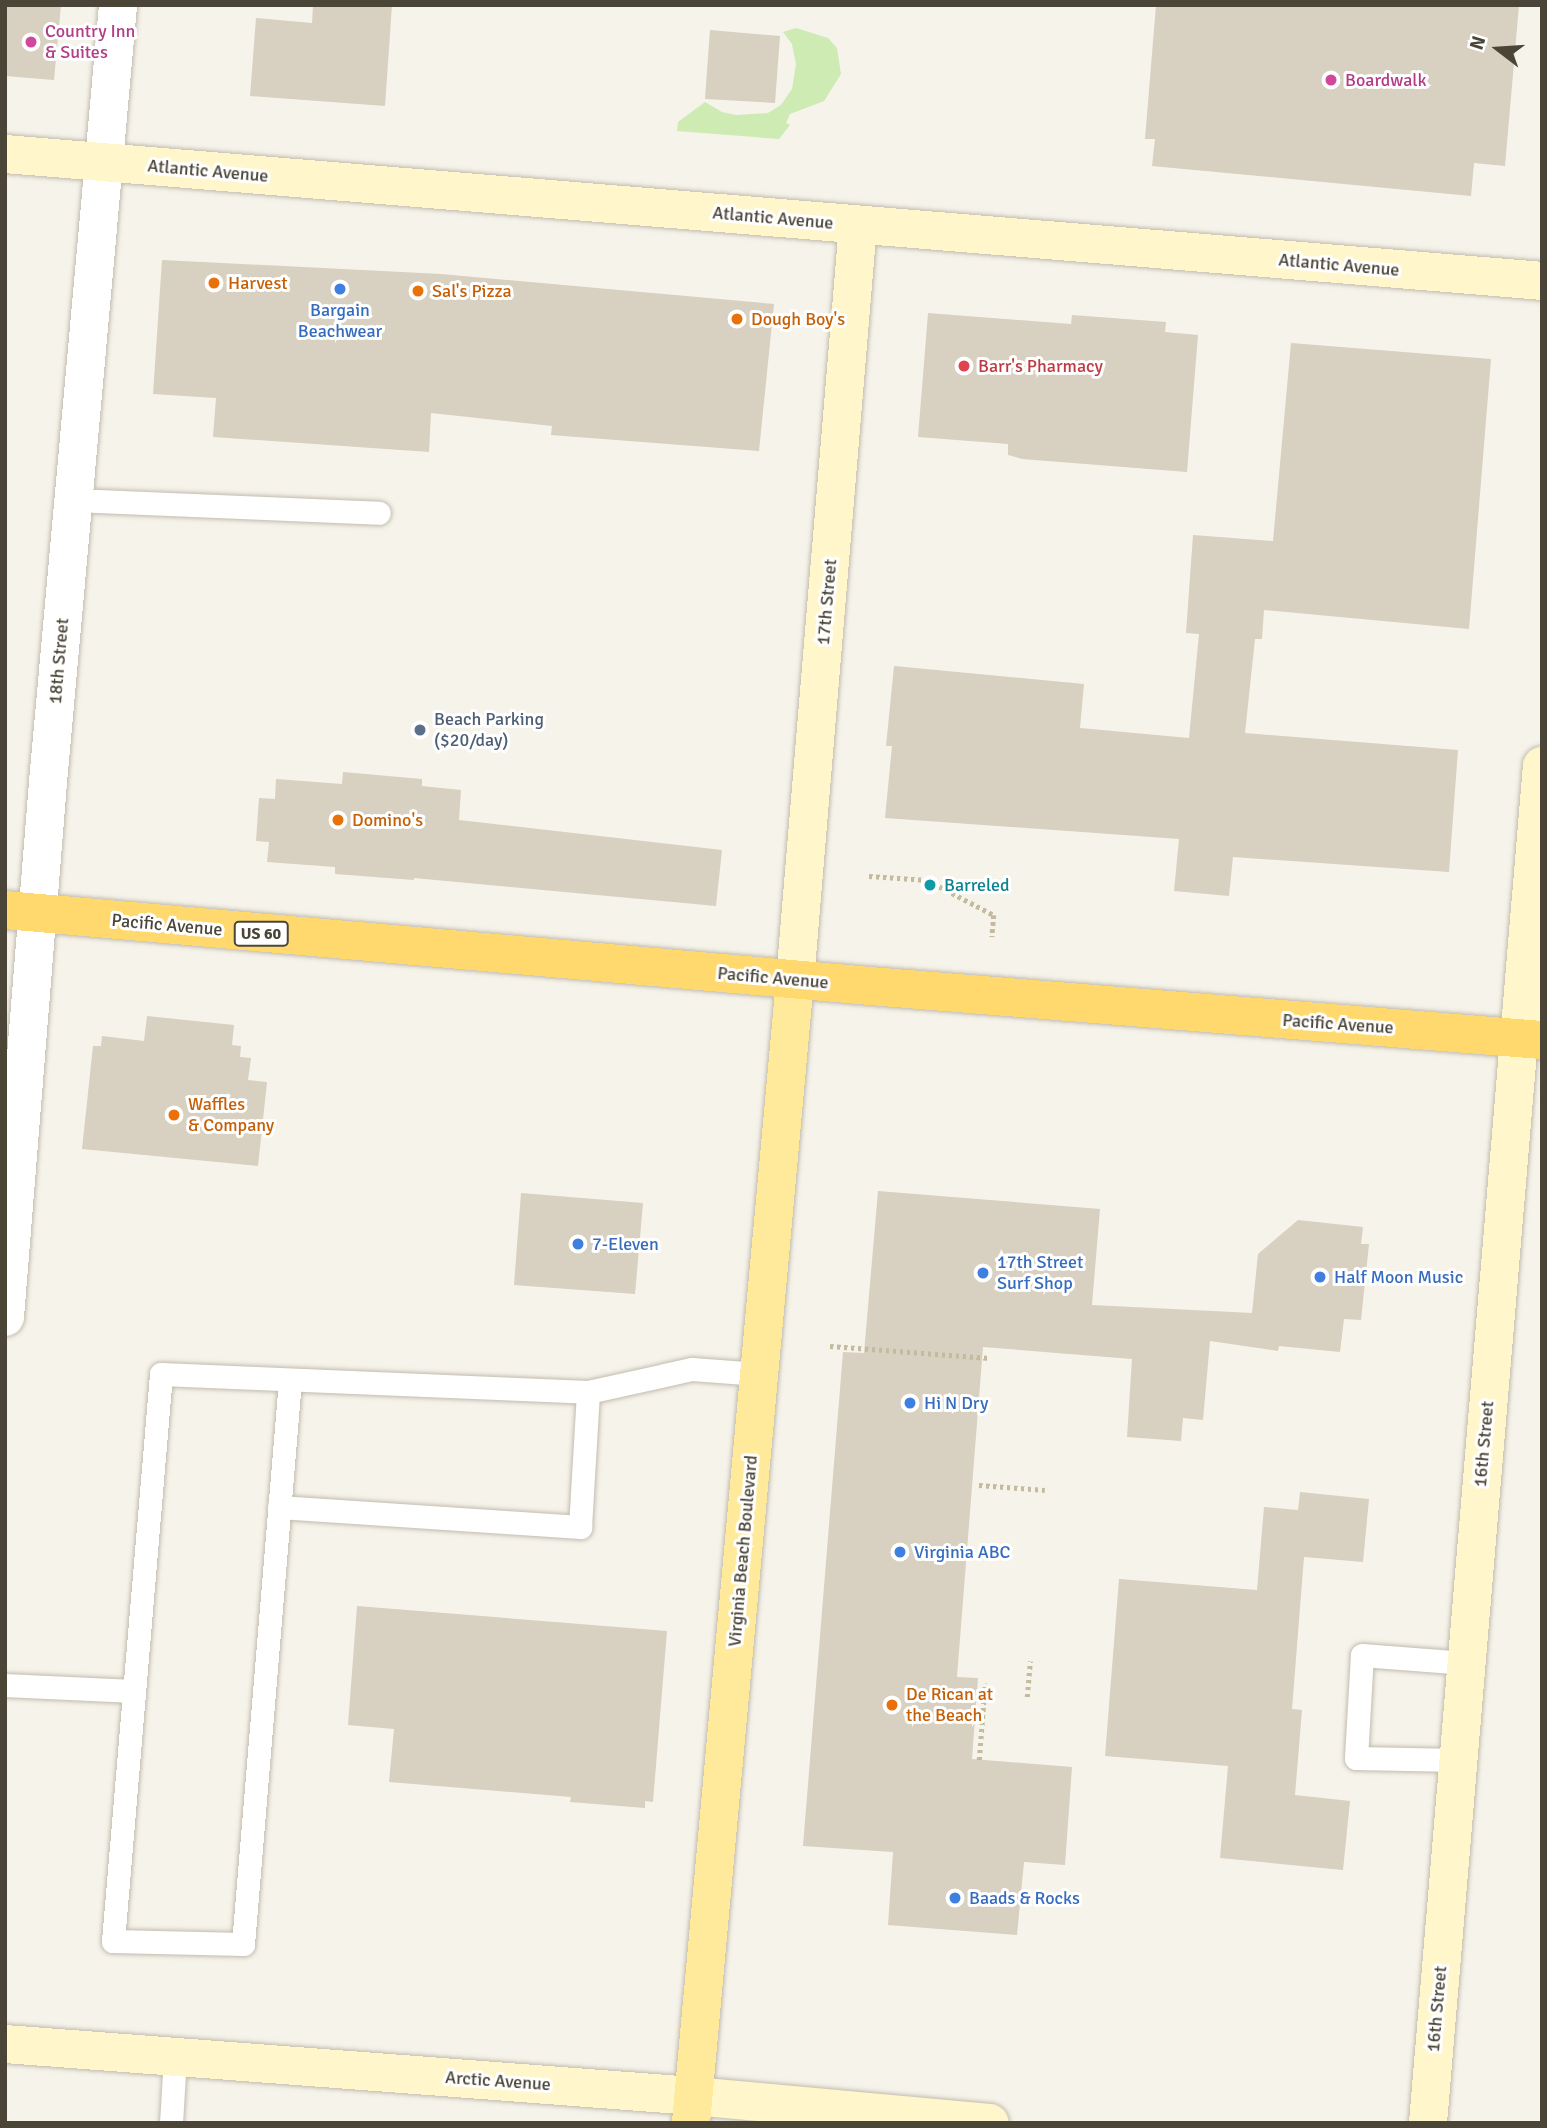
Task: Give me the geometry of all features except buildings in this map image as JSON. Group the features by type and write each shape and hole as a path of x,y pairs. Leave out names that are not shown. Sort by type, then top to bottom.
{"highway":[{"name":"Pacific Avenue","path":"21,911 795,979 1530,1039"}],"main road":[{"name":"Virginia Beach Boulevard","path":"692,2109 795,979"}],"street":[{"name":"18th Street","path":"5,1317 21,911 73,500 118,5"},
{"name":"Atlantic Avenue","path":"5,154 1542,281"},
{"name":"17th Street","path":"795,979 858,225"},
{"name":"16th Street","path":"1428,2123 1466,1663 1530,1039 1542,766"},
{"name":"Arctic Avenue","path":"5,2044 175,2057 692,2109 990,2123"}],"lane":[{"path":"73,500 379,513"},
{"path":"290,1380 243,1944 113,1941 161,1374 588,1392 692,1369 760,1374"},
{"path":"279,1507 580,1527 588,1392"},
{"path":"1458,1760 1356,1758 1362,1655 1466,1663"},
{"path":"5,1685 134,1692"},
{"path":"171,2123 175,2057"}],"path":[{"path":"870,876 928,880 994,915 992,937"},
{"path":"830,1346 990,1358"},
{"path":"979,1485 1045,1490"},
{"path":"1027,1697 1030,1661"},
{"path":"979,1760 985,1683"}],"green space":[{"path":"796,28 828,38 837,48 841,74 824,101 790,114 786,123 790,125 779,139 677,131 678,122 705,102 722,112 736,115 768,113 781,105 792,89 796,64 792,44 783,32"}],"place":[{"name":"Country Inn & Suites","path":"31,42"},
{"name":"Boardwalk","path":"1331,80"},
{"name":"Harvest","path":"214,283"},
{"name":"Bargain Beachwear","path":"340,289"},
{"name":"Sal's Pizza","path":"418,291"},
{"name":"Dough Boy's","path":"737,319"},
{"name":"Barr's Pharmacy","path":"964,366"},
{"name":"Beach Parking ($20/day)","path":"420,730"},
{"name":"Domino's","path":"338,820"},
{"name":"Barreled","path":"930,885"},
{"name":"Waffles & Company","path":"174,1115"},
{"name":"7-Eleven","path":"578,1244"},
{"name":"17th Street Surf Shop","path":"983,1273"},
{"name":"Half Moon Music","path":"1320,1277"},
{"name":"Hi N Dry","path":"910,1403"},
{"name":"Virginia ABC","path":"900,1552"},
{"name":"De Rican at the Beach","path":"892,1705"},
{"name":"Baads & Rocks","path":"955,1898"}]}
